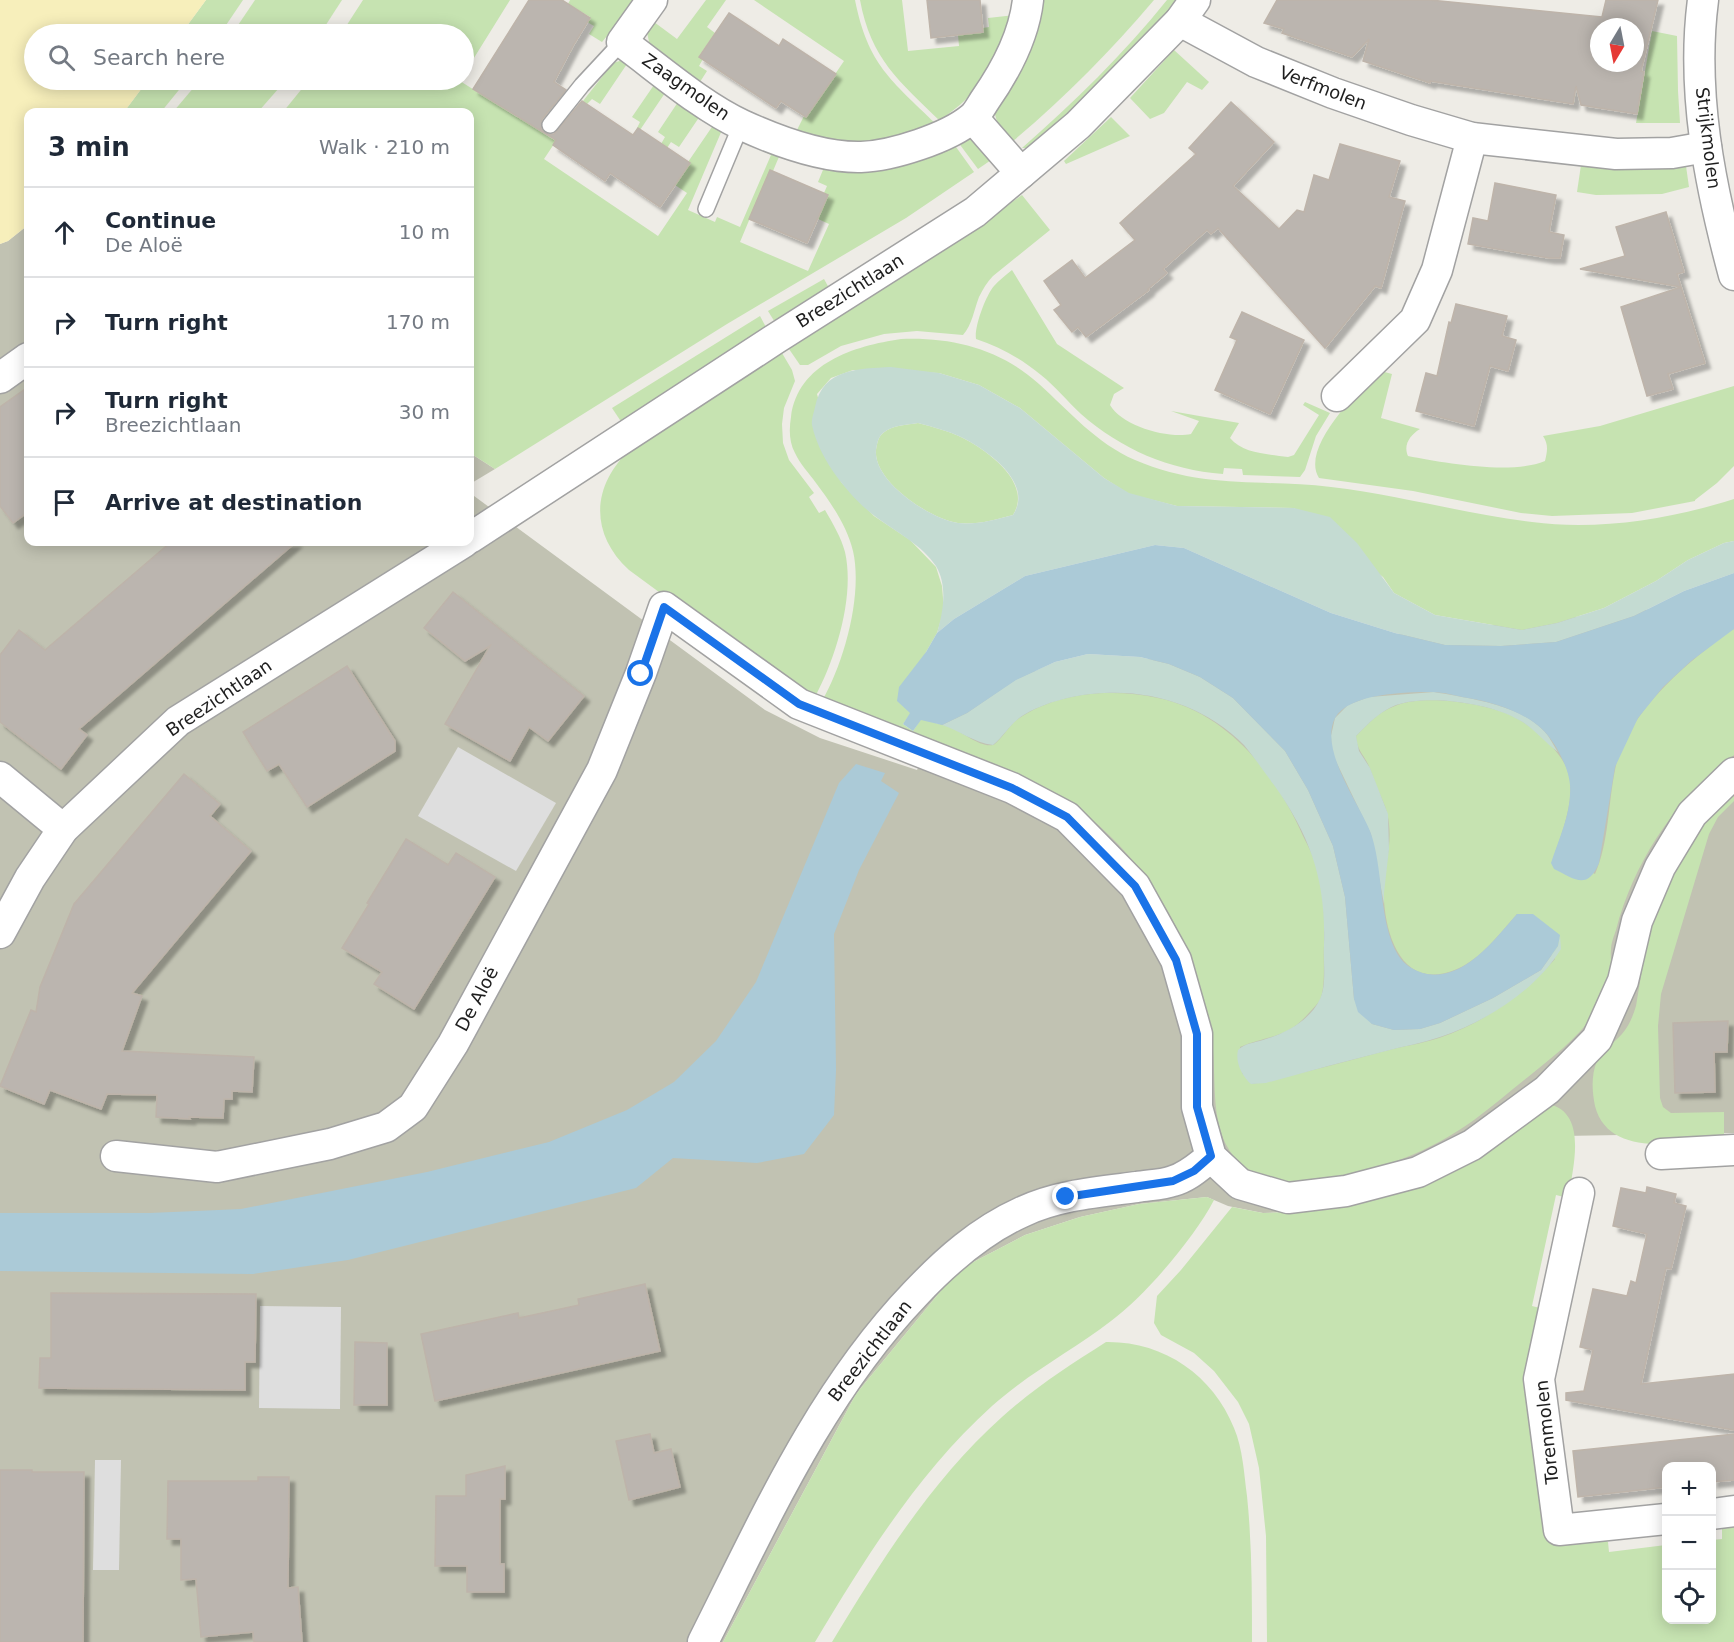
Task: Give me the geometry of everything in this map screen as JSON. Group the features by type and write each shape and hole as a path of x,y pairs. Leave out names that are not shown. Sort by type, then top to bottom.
{"street":[{"path":"622,42 652,0"},
{"name":"Zaagmolen","path":"622,42 711,107 741,125 788,143 824,153 861,157 895,151 937,138 973,118 998,82 1015,50 1028,0"},
{"name":"Strijkmolen","path":"1703,0 1699,49 1706,147 1727,222 1734,275"},
{"name":"Verfmolen","path":"1187,10 1256,62 1333,93 1472,138 1616,154 1672,153 1706,147"},
{"name":"Breezichtlaan","path":"474,535 975,212 1078,125 1187,10"},
{"path":"973,118 1022,173"},
{"path":"1337,396 1415,320 1437,270 1472,138"},
{"path":"0,378 24,361"},
{"name":"Breezichtlaan","path":"0,933 30,878 63,828 178,722 458,546"},
{"name":"De Aloë","path":"116,1156 218,1167 330,1144 386,1127 413,1107 453,1044 602,770 641,674 664,607 799,704 1012,788 1067,817 1135,886 1176,960 1197,1034 1197,1107 1211,1156"},
{"path":"1211,1156 1240,1184 1288,1198 1346,1191 1418,1172 1472,1145 1546,1090 1597,1039 1623,981 1637,921 1660,867 1692,814 1734,773"},
{"path":"0,777 63,828"},
{"path":"1660,1154 1734,1150"},
{"name":"Breezichtlaan","path":"703,1642 813,1429 845,1379 890,1320 938,1270 982,1234 1023,1211 1066,1197 1173,1181 1194,1171 1211,1156"},
{"name":"Torenmolen","path":"1579,1193 1539,1379 1559,1530 1662,1519"},
{"path":"1716,1513 1734,1511"}],"lane":[{"path":"550,125 582,85 622,42"},
{"path":"706,209 741,125"}],"shaded area":[{"path":"24,228 24,546 474,546 474,496 765,710 820,738 917,770 963,678 1734,601 1734,1133 1563,1136 1360,1204 1317,1211 1263,1213 1228,1206 1207,1197 1139,1204 1080,1217 1025,1235 958,1270 856,1394 723,1642 0,1642 0,244 8,241"},
{"path":"891,367 939,373 979,385 1020,408 1104,478 1129,493 1177,506 1294,508 1330,517 1357,543 1394,593 1435,615 1522,630 1557,623 1604,608 1656,581 1688,560 1724,543 1734,541 1734,573 1684,591 1634,616 1556,642 1501,646 1445,645 1395,633 1331,613 1184,548 1155,545 1025,576 954,619 937,633 943,590 936,566 924,552 866,509 846,488 828,464 812,425 819,394 834,378 855,370","holes":["918,423 963,438 984,451 1005,469 1018,491 1018,503 1013,515 979,523 958,523 933,514 905,497 893,486 878,462 876,450 879,439 887,430"]},
{"path":"474,456 495,469 474,482"},
{"path":"1088,654 1140,657 1169,664 1200,677 1233,698 1285,751 1308,790 1333,846 1345,897 1354,999 1372,1024 1394,1030 1420,1029 1440,1023 1493,998 1541,970 1558,946 1560,935 1561,949 1538,978 1524,991 1492,1013 1458,1030 1427,1041 1266,1083 1251,1084 1240,1068 1238,1050 1296,1026 1310,1014 1320,999 1324,980 1324,922 1319,880 1307,842 1287,804 1244,745 1230,732 1197,711 1161,698 1123,693 1083,695 1040,707 1018,719 993,745 979,742 942,725 967,713 1015,680 1055,662"},
{"path":"1434,692 1491,703 1532,720 1549,737 1558,752 1519,720 1476,705 1424,700 1396,705 1374,718 1356,736 1359,751 1370,768 1388,814 1389,849 1384,904 1371,834 1332,753 1331,736 1335,718 1348,705 1369,697"},
{"path":"458,747 556,803 516,871 418,816"},
{"path":"260,1306 341,1307 340,1409 259,1408"},
{"path":"95,1460 121,1460 119,1570 93,1570"}],"green space":[{"path":"206,0 243,0 227,24 188,24"},
{"path":"255,0 342,0 326,24 239,24"},
{"path":"363,0 510,0 474,58 474,24 347,24"},
{"path":"570,0 637,0 602,42 589,34 594,26 587,22 590,17 568,4"},
{"path":"706,0 726,0 707,27 715,33 699,56 703,59 699,66 707,71 698,85 650,47 647,32 654,22 677,39"},
{"path":"754,0 855,0 860,22 874,56 894,83 936,124 920,132 857,146 795,134 804,116 806,117 844,61"},
{"path":"860,0 902,0 908,51 959,46 958,35 983,32 983,28 989,27 988,18 1015,15 999,52 978,86 940,121 900,81 879,54 871,38"},
{"path":"1040,0 1154,0 1086,74 1012,142 998,125 994,111"},
{"path":"1167,0 1179,0 1141,46 1031,148 1022,148 1098,77"},
{"path":"1652,31 1677,36 1680,123 1636,123"},
{"path":"1174,50 1209,82 1202,90 1187,82 1164,113 1150,119 1130,98"},
{"path":"626,59 629,61 600,104 592,99 587,104 583,101 613,63"},
{"path":"656,82 667,90 640,130 633,136 640,122 632,117"},
{"path":"140,90 179,90 164,108 127,108"},
{"path":"192,90 277,90 262,108 176,108"},
{"path":"301,90 474,90 517,117 542,115 533,126 556,141 544,159 658,236 687,193 675,185 716,121 722,130 688,210 715,222 717,217 740,227 771,155 744,142 781,152 773,171 770,170 740,242 808,271 829,224 818,219 828,195 824,193 827,186 818,182 825,165 951,140 974,172 906,218 727,324 495,469 474,456 474,108 286,108"},
{"path":"680,99 702,113 679,147 671,142 667,148 661,144 665,137 658,132"},
{"path":"1111,117 1130,136 1066,164 1064,161"},
{"path":"974,135 997,156 978,169 955,138"},
{"path":"1581,165 1686,166 1689,187 1662,194 1596,195 1577,192"},
{"path":"1022,195 1050,230 993,276 979,297 971,322 963,335 917,331 884,334 841,346 808,365 800,365 789,349 944,250"},
{"path":"1012,270 1057,344 1124,388 1114,394 1110,405 1124,419 1135,425 1170,435 1191,434 1199,421 1171,411 1239,423 1230,438 1235,443 1249,450 1288,457 1294,455 1319,415 1303,405 1305,402 1330,413 1316,436 1305,470 1300,477 1243,475 1242,469 1224,468 1223,474 1203,472 1147,456 1112,438 1081,414 1034,369 1010,354 976,339 981,311 991,290"},
{"path":"824,279 829,288 776,324 768,311"},
{"path":"760,316 767,329 622,423 612,408"},
{"path":"901,339 939,340 992,354 1024,372 1108,445 1135,460 1184,475 1232,481 1331,487 1507,519 1557,524 1583,525 1634,521 1685,512 1734,499 1734,541 1724,543 1688,560 1656,581 1604,608 1557,623 1522,630 1435,615 1394,593 1383,577 1294,508 1177,506 1129,494 1104,478 1020,408 979,385 939,373 853,370 831,378 817,394 841,482 874,516 910,540 936,567 942,586 944,610 937,633 926,652 911,713 903,724 913,731 921,719 952,728 983,744 993,745 1018,719 1033,710 1067,698 1122,693 1158,698 1206,717 1227,732 1246,749 1278,790 1311,851 1320,878 1324,912 1323,988 1319,1002 1292,1028 1240,1047 1242,1073 1252,1084 1426,1042 1456,1032 1487,1016 1517,995 1555,959 1517,914 1482,952 1457,969 1439,974 1424,974 1412,968 1403,959 1395,947 1390,932 1384,901 1390,834 1388,815 1356,740 1356,736 1370,722 1384,711 1407,702 1436,700 1483,706 1508,714 1525,723 1550,744 1563,761 1570,779 1568,812 1555,853 1595,874 1606,836 1615,770 1628,734 1651,702 1679,672 1734,629 1734,755 1713,772 1676,811 1646,856 1624,904 1612,945 1611,970 1599,1005 1587,1024 1554,1056 1488,1110 1457,1131 1422,1150 1385,1165 1347,1176 1293,1186 1257,1174 1235,1157 1226,1143 1216,1111 1212,1041 1205,1003 1193,966 1178,930 1159,896 1110,836 1081,811 1037,783 1015,773 840,711 822,701 838,668 850,628 855,569 853,551 843,524 793,449 790,435 791,417 796,398 816,370 847,353"},
{"path":"782,353 792,370 795,381 784,408 783,443 789,460 814,493 809,497 819,513 825,510 836,531 845,552 847,569 842,626 830,664 815,697 761,667 629,570 616,555 601,524 600,508 609,476 619,461 633,447"},
{"path":"1377,372 1392,374 1381,418 1420,429 1408,441 1406,448 1408,456 1458,464 1497,467 1531,465 1545,461 1547,445 1543,436 1600,426 1734,386 1734,466 1695,501 1632,513 1552,516 1521,513 1413,491 1319,478 1315,466 1317,452 1324,437 1333,422 1357,393"},
{"path":"918,423 963,438 984,451 1005,469 1017,491 1018,503 1013,515 979,523 958,523 933,514 905,497 893,486 878,462 876,450 879,439 891,428"},
{"path":"1734,793 1734,801 1718,817 1709,834 1661,994 1658,1026 1660,1098 1663,1107 1671,1113 1724,1112 1724,1138 1669,1144 1631,1141 1615,1134 1603,1123 1595,1106 1593,1095 1595,1066 1602,1054 1624,1031 1634,1013 1648,933 1661,892 1705,821"},
{"path":"1548,1104 1561,1109 1569,1118 1573,1129 1575,1156 1569,1194 1564,1197 1556,1195 1532,1306 1540,1308 1545,1532 1604,1539 1608,1542 1609,1552 1662,1545 1662,1624 1716,1624 1716,1540 1722,1539 1722,1528 1734,1525 1734,1642 1267,1642 1266,1536 1259,1468 1249,1424 1238,1402 1214,1371 1194,1353 1161,1335 1154,1323 1157,1296 1232,1207 1263,1213 1317,1211 1360,1204 1398,1192"},
{"path":"1207,1197 1214,1200 1206,1215 1182,1248 1139,1297 1096,1332 1006,1394 940,1459 895,1517 815,1642 723,1642 856,1394 958,1270 1025,1235 1080,1217 1139,1204"},
{"path":"1106,1342 1127,1343 1147,1348 1184,1365 1213,1392 1225,1409 1239,1444 1247,1496 1251,1550 1252,1642 832,1642 909,1523 952,1468 1014,1406 1052,1377"}],"sand":[{"path":"0,0 206,0 188,24 24,24 24,90 140,90 127,108 24,108 24,228 8,241 0,244"}],"water":[{"path":"1155,545 1184,548 1331,613 1395,633 1445,645 1501,646 1556,642 1634,616 1684,591 1734,573 1734,629 1691,661 1663,687 1638,718 1615,767 1599,863 1590,877 1585,880 1574,879 1554,869 1551,863 1567,815 1570,785 1564,763 1556,748 1547,734 1535,723 1497,705 1432,692 1394,694 1365,699 1352,703 1335,718 1331,731 1336,760 1370,831 1387,926 1398,955 1407,965 1427,974 1454,971 1478,956 1517,914 1533,914 1560,935 1558,946 1541,970 1493,998 1440,1023 1420,1029 1394,1030 1372,1024 1358,1012 1354,999 1345,897 1333,846 1308,790 1285,751 1233,698 1200,677 1169,664 1140,657 1088,654 1055,662 1016,680 967,713 942,725 921,720 913,731 903,724 910,713 897,701 899,687 926,652 937,633 954,619 1025,576"},
{"path":"856,764 885,773 881,781 899,793 859,870 834,934 836,1070 834,1115 804,1154 757,1163 673,1158 636,1188 348,1260 253,1274 0,1271 0,1213 150,1213 241,1209 427,1172 549,1142 627,1110 674,1082 716,1041 756,982 839,783"}],"building":[{"path":"529,0 562,0 590,18 554,82 566,90 542,119 541,129 548,134 554,134 582,101 633,135 638,128 690,163 660,207 610,173 605,181 553,145 556,140 474,90"},
{"path":"927,0 980,0 983,32 931,38"},
{"path":"1277,0 1430,0 1602,17 1606,0 1658,0 1644,58 1644,18 1590,18 1590,72 1644,72 1637,114 1581,105 1576,86 1573,104 1430,81 1430,83 1363,61 1369,39 1352,57 1282,33 1284,29 1264,23"},
{"path":"729,13 779,46 783,39 836,74 806,117 781,101 776,108 699,57"},
{"path":"1231,102 1274,142 1233,186 1279,229 1297,210 1304,212 1314,175 1329,180 1340,144 1400,161 1389,197 1405,201 1381,288 1375,286 1325,348 1218,228 1211,234 1207,230 1163,269 1167,273 1149,290 1086,337 1078,327 1072,332 1054,310 1061,305 1044,281 1072,260 1085,278 1135,240 1120,223 1196,154 1189,148"},
{"path":"770,170 828,195 807,243 749,219"},
{"path":"1495,183 1556,195 1549,232 1564,235 1560,258 1468,244 1473,218 1488,221"},
{"path":"1666,212 1684,272 1677,274 1705,363 1668,374 1673,389 1647,396 1621,307 1681,287 1580,269 1625,256 1616,227"},
{"path":"1456,304 1507,316 1502,336 1516,340 1508,371 1490,366 1474,426 1416,411 1426,373 1437,376 1449,322 1451,323"},
{"path":"1242,312 1304,340 1270,414 1215,390 1237,340 1230,337"},
{"path":"24,390 24,515 13,523 0,506 0,407"},
{"path":"166,546 291,546 79,729 87,735 61,769 0,722 0,655 19,630 45,650"},
{"path":"453,592 584,696 548,741 529,727 510,761 445,724 490,646 465,661 424,628"},
{"path":"347,666 395,741 395,751 307,807 279,764 267,771 243,732"},
{"path":"184,774 220,804 210,816 251,851 132,993 142,996 122,1051 254,1057 252,1092 232,1091 232,1099 224,1099 223,1118 189,1117 190,1119 156,1117 157,1095 107,1094 101,1109 50,1090 44,1104 0,1086 31,1010 36,1012 40,987 74,904"},
{"path":"406,839 448,865 456,853 495,877 414,1009 374,984 382,972 342,948"},
{"path":"1728,1021 1727,1052 1714,1052 1715,1092 1675,1093 1673,1023"},
{"path":"1647,1187 1676,1194 1674,1203 1686,1206 1671,1269 1666,1268 1641,1384 1734,1374 1734,1430 1566,1400 1566,1393 1584,1391 1593,1350 1580,1347 1593,1289 1627,1296 1631,1281 1636,1283 1647,1234 1613,1226 1621,1188 1646,1193"},
{"path":"645,1284 660,1351 435,1401 421,1334 518,1313 519,1318 579,1305 578,1299"},
{"path":"51,1293 256,1294 255,1362 245,1362 245,1390 39,1388 40,1358 51,1358"},
{"path":"355,1342 387,1343 387,1405 354,1405"},
{"path":"650,1434 654,1453 671,1449 680,1487 629,1500 616,1441"},
{"path":"1734,1434 1734,1480 1716,1482 1716,1462 1662,1462 1662,1487 1578,1497 1573,1451"},
{"path":"505,1466 505,1499 500,1499 500,1564 504,1564 504,1592 467,1592 467,1566 435,1566 436,1496 466,1496 466,1475"},
{"path":"0,1470 84,1472 83,1642 0,1642"},
{"path":"258,1477 289,1477 288,1588 298,1587 302,1642 254,1642 253,1632 201,1637 196,1579 181,1580 181,1539 167,1539 168,1481 258,1481"}],"route":[{"path":"641,674 664,607 799,704 1012,788 1067,817 1135,886 1176,960 1197,1034 1197,1107 1211,1156 1194,1171 1173,1181 1066,1197"}]}
